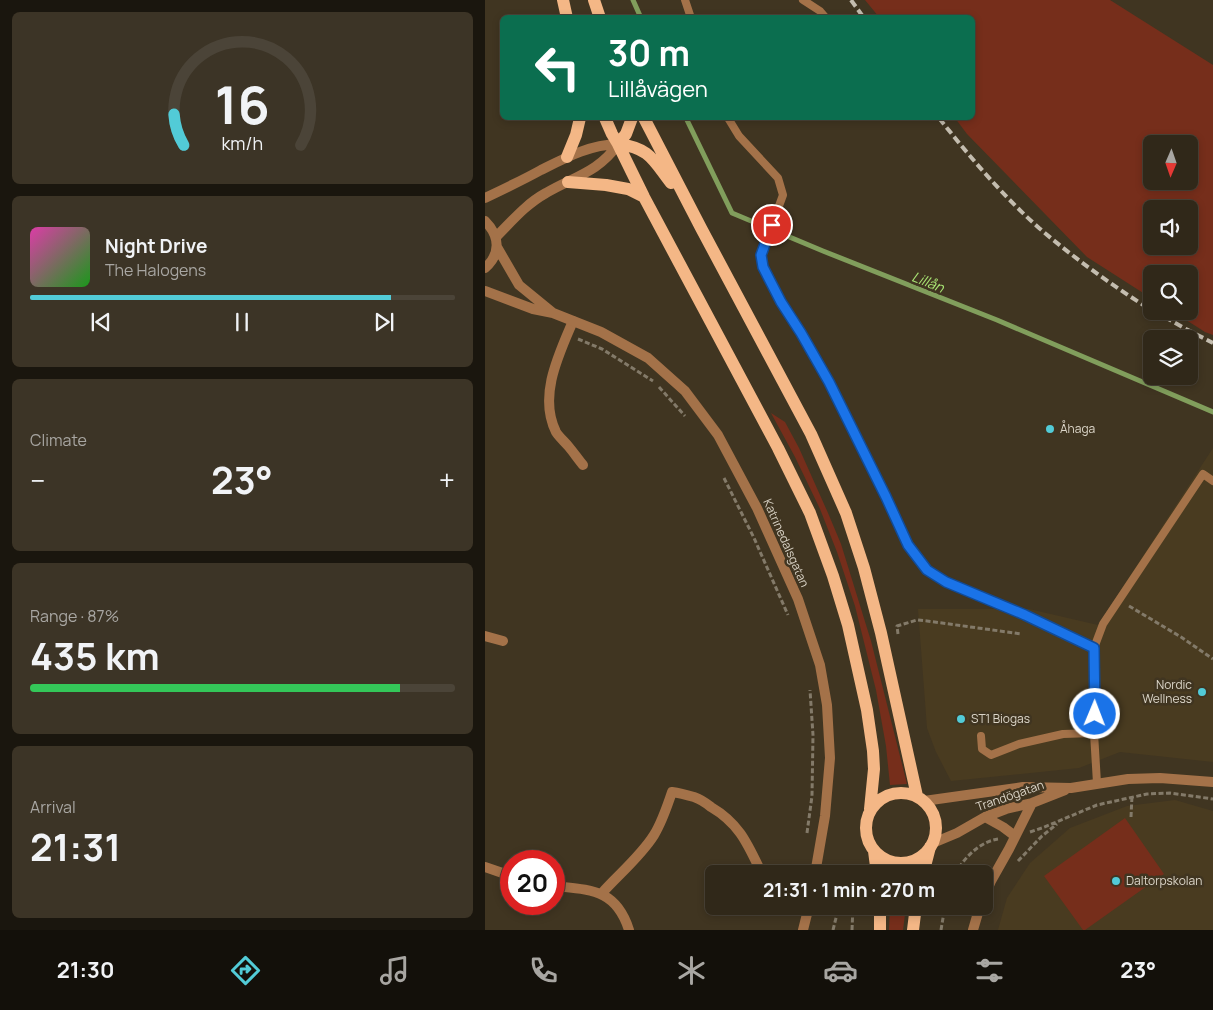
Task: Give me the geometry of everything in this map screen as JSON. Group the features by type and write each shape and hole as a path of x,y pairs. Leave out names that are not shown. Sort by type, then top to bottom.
{"main road":[{"path":"563,1 566,15"},
{"path":"595,2 599,15"},
{"path":"567,157 580,120"},
{"path":"606,120 644,197 778,448 814,522 848,625 867,710 874,769 870,809 865,831 868,842 874,851 887,860 903,863 919,858 931,845"},
{"path":"619,144 627,134 631,120"},
{"path":"645,120 811,434 846,513 864,568 921,799 932,812 936,824 936,831 925,865"},
{"path":"619,144 641,149 649,155 691,209"},
{"path":"569,182 628,189 644,197"},
{"path":"870,809 877,801 891,794 901,792 921,799"},
{"path":"874,851 876,865"},
{"path":"879,930 880,915"},
{"path":"913,930 915,915"}],"street":[{"path":"485,198 589,148 606,144 619,144"},
{"path":"485,268 493,260 497,242 519,213 545,194 596,167 611,155 619,144"},
{"name":"Katrinedalsgatan","path":"485,221 492,228 519,285 553,313"},
{"name":"Katrinedalsgatan","path":"485,290 533,309 553,313 601,332 648,358 685,391 718,436 753,500 798,599 820,665 827,705 830,758 825,816 817,865"},
{"path":"573,321 552,378 549,398 550,416 557,433 583,465"},
{"path":"485,636 503,641"},
{"name":"Trandögatan","path":"931,845 985,817 1006,809 1032,803 1071,788 1128,779 1160,778 1213,782"},
{"name":"Trandögatan","path":"921,799 1023,787 1071,788"},
{"path":"601,894 653,836 665,814 671,792 697,798 729,819 737,827 757,865"},
{"path":"993,877 1032,803"},
{"path":"985,817 1015,836"},
{"path":"485,867 500,872"},
{"path":"565,887 579,888 601,894 616,904 626,920 629,930"},
{"path":"803,930 806,915"},
{"path":"973,930 977,915"}],"lane":[{"path":"685,0 690,15"},
{"path":"803,0 823,15"},
{"path":"729,120 739,136 778,178 783,195 761,255 763,267 771,284 829,382 908,545 927,570 946,582 1025,615 1094,648"},
{"path":"1097,783 1094,733 1094,648 1103,624 1203,474 1213,481"},
{"path":"981,736 982,749 991,755 1019,744 1063,734 1094,733"}],"path":[{"path":"567,335 602,349 654,382 688,419"},
{"path":"721,470 758,547 791,623"},
{"path":"1123,612 1127,606 1181,637 1213,659"},
{"path":"898,634 897,626 917,620 1022,634"},
{"path":"807,834 812,796 813,735 809,686"},
{"path":"961,865 979,846 992,840 1042,828 1097,805 1147,794 1170,794 1213,799"},
{"path":"1131,818 1132,797"},
{"path":"1014,867 1042,836 1061,820"},
{"path":"833,930 837,915"},
{"path":"852,930 853,915"},
{"path":"941,930 944,915"}],"shaded area":[{"path":"865,0 1110,0 1213,65 1213,335 1186,320 1198,320 1198,265 1143,265 1143,293 1087,257 967,134 956,120 975,120 975,15 877,15"},
{"path":"771,413 785,422 799,448 841,544 871,641 907,784 890,785 886,746 876,690 855,606 820,509"},
{"path":"1213,448 1213,762 1120,752 1079,768 951,781 936,752 927,728 918,609 1029,609 1098,625"},
{"name":"Daltorpskolan","path":"1175,800 1213,811 1213,930 998,930 1007,898 1030,863 1070,828 1127,806"},
{"path":"1125,818 1164,874 1083,930 1044,876"},
{"path":"890,915 905,915 903,930 889,930"}],"waterway":[{"name":"Lillån","path":"633,0 640,15"},
{"name":"Lillån","path":"687,120 732,213 997,320 1213,412"}],"railway":[{"path":"851,0 862,15"},
{"path":"941,120 987,175 1039,228 1094,271 1143,305"},
{"path":"1170,320 1213,343"}],"place":[{"name":"Åhaga","path":"1050,429"},
{"name":"Nordic Wellness","path":"1202,692"},
{"name":"ST1 Biogas","path":"961,719"},
{"name":"Daltorpskolan","path":"1116,881"}],"route":[{"path":"772,225 761,255 763,267 781,302 829,382 908,545 927,570 946,582 1025,615 1094,648 1095,714"}]}
